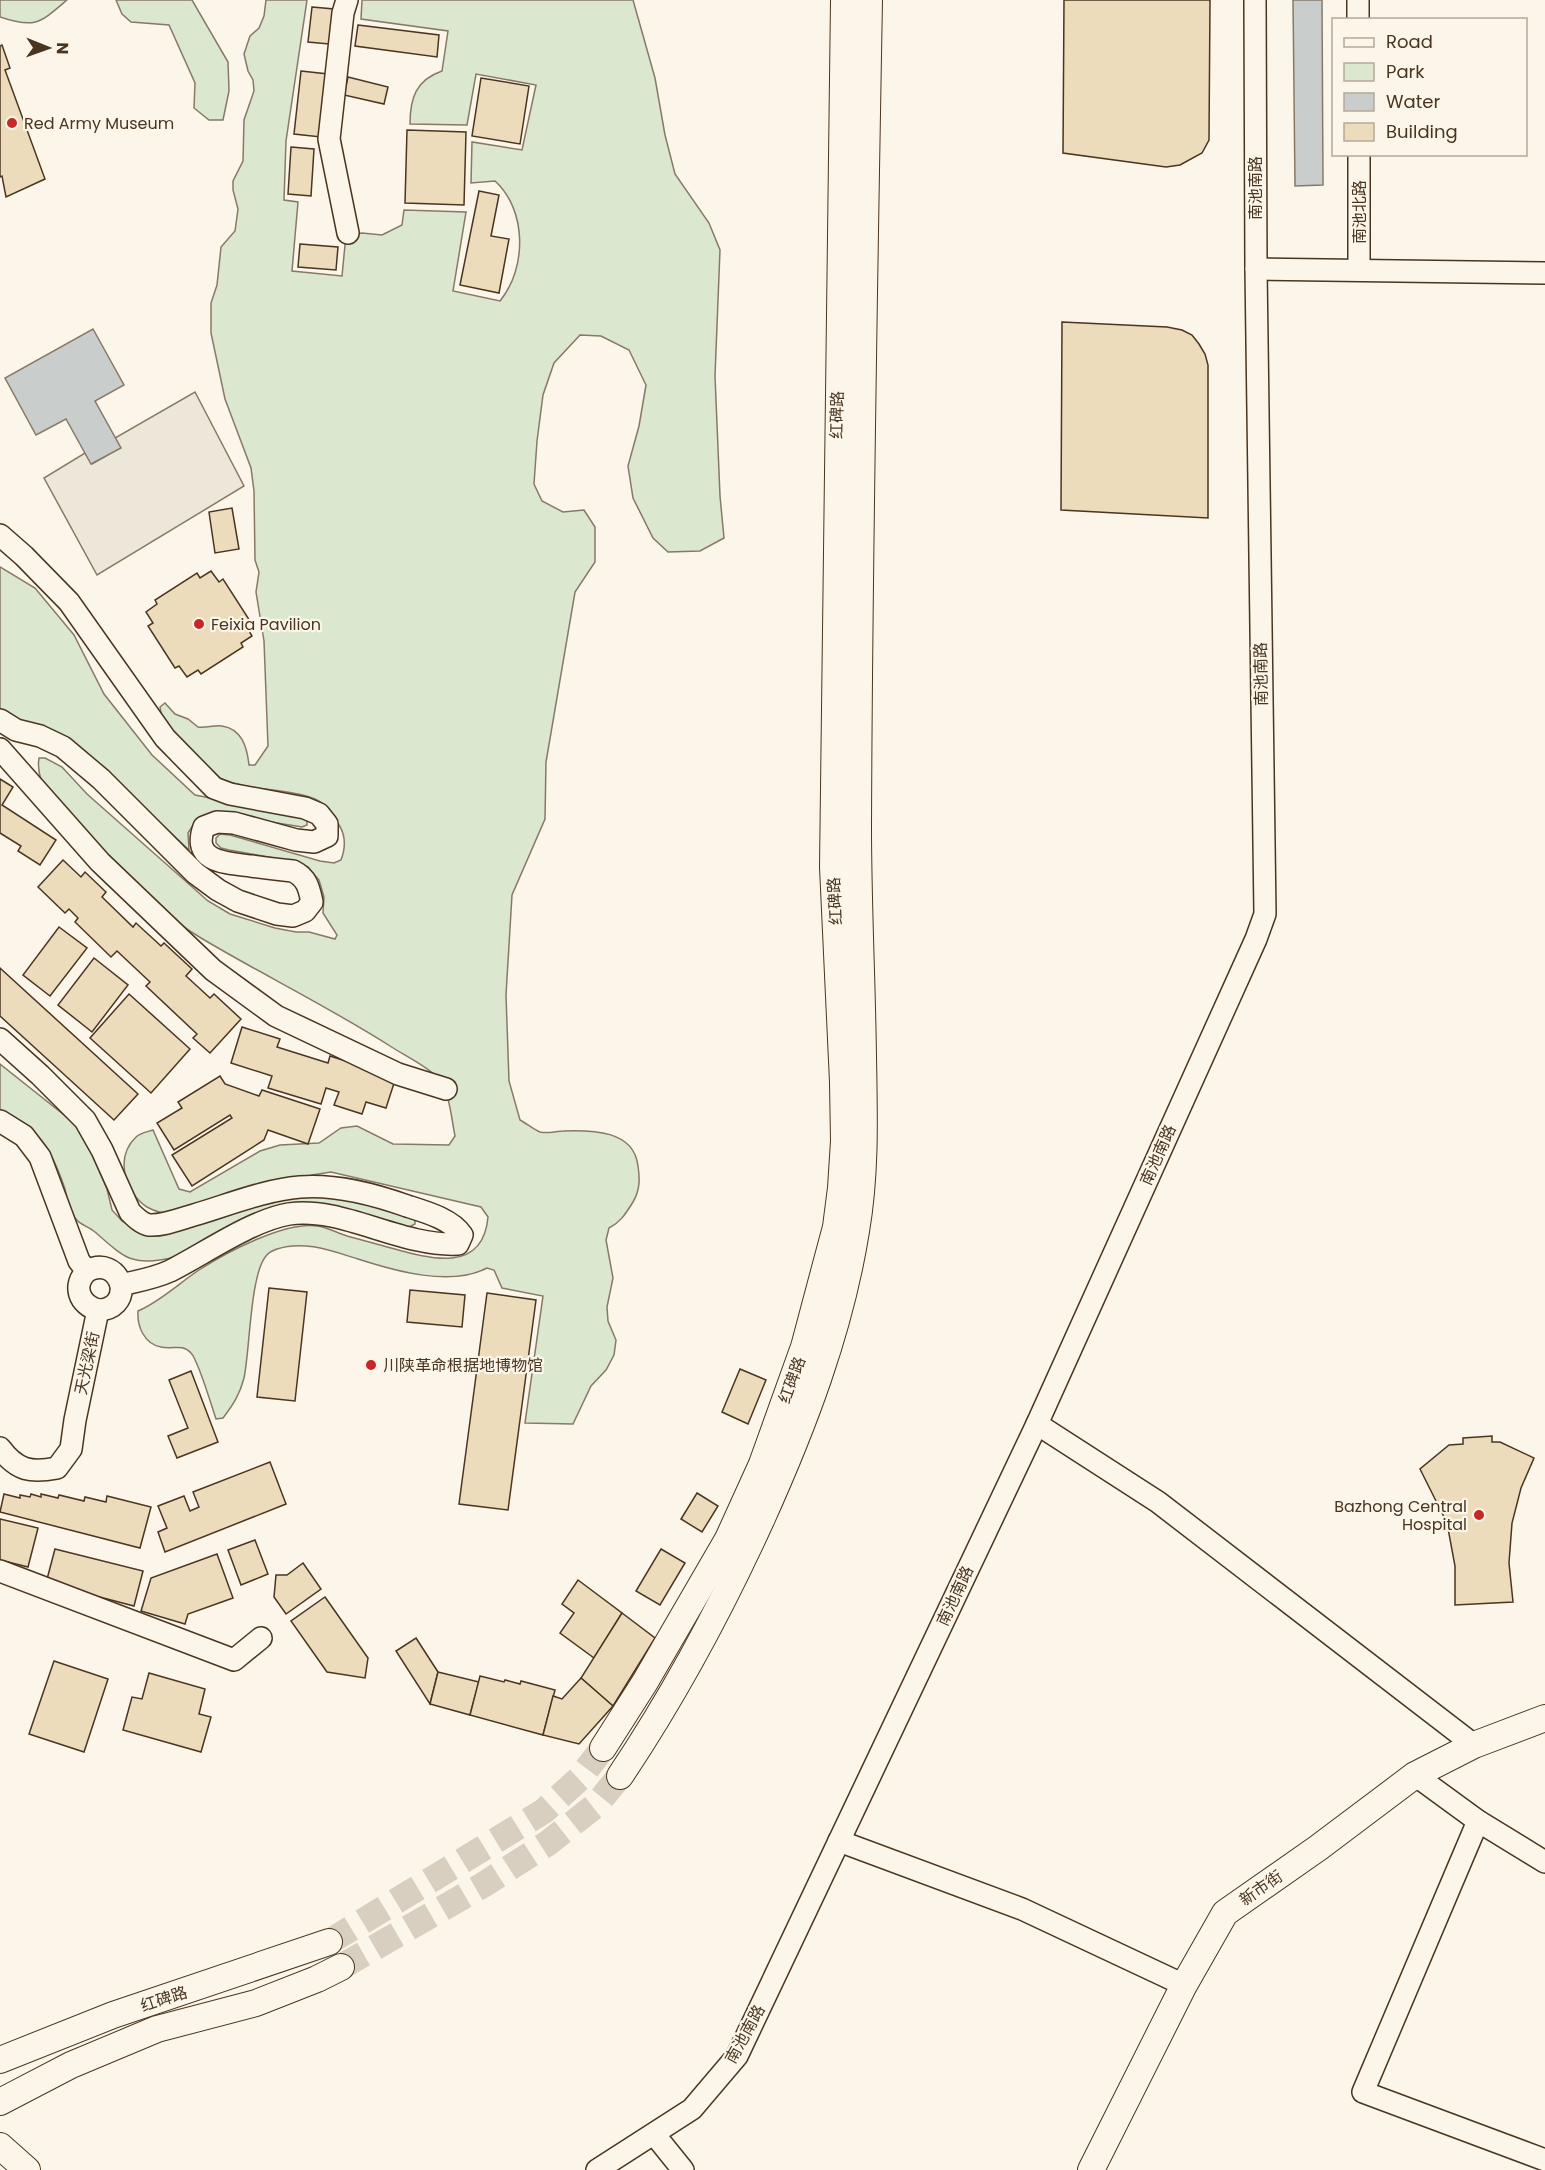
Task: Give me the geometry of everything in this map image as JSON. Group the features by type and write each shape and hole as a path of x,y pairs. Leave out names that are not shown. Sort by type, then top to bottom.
{"main road":[{"name":"红碑路","path":"603,1748 645,1682 728,1539 762,1464 804,1347 826,1268 839,1208 844,1141 833,867 833,759 844,0"},
{"path":"620,1776 657,1722 694,1657 745,1556 784,1468 813,1393 835,1326 856,1233 864,1175 865,1118 858,861 858,617 869,0"},
{"name":"新市街","path":"1091,2170 1184,1985 1225,1913 1318,1848 1415,1775 1474,1745 1545,1718"},
{"name":"红碑路","path":"0,2060 114,2015 329,1942"},
{"path":"0,2102 70,2065 157,2029 256,2003 341,1967"},
{"path":"0,2146 27,2170"}],"street":[{"path":"347,0 329,139 348,232"},
{"name":"南池南路","path":"597,2170 692,2109 737,2056 1037,1424 1256,939 1265,914 1256,269 1255,0"},
{"path":"1358,0 1358,18"},
{"name":"南池北路","path":"1359,156 1359,270"},
{"path":"1256,269 1545,273"},
{"path":"0,535 69,602 165,738 214,788 230,794 305,808 319,814 327,824 327,836 315,842 296,840 234,823 217,822 204,827 200,837 203,850 211,858 222,862 293,871 302,875 309,887 312,902 305,911 293,916 285,915 238,901 218,890 195,873 100,779 63,747 40,736 16,730 0,720"},
{"path":"0,749 100,862 213,970 276,1016 398,1074 446,1089"},
{"path":"0,1039 85,1120 102,1150 130,1212 138,1220 148,1225 168,1222 275,1191 329,1186 384,1198 423,1211 456,1226 462,1235 458,1244 442,1245 408,1239 322,1214 290,1214 268,1220 167,1272 121,1285"},
{"path":"0,1121 24,1136 40,1156 79,1261 87,1271 93,1268 107,1268 118,1276 121,1295 117,1302 112,1307 98,1310"},
{"name":"天光梁街","path":"0,1448 21,1469 38,1472 57,1468 71,1449 98,1310 84,1304 80,1297 79,1282 87,1271"},
{"path":"1037,1424 1158,1502 1474,1745"},
{"path":"0,1571 234,1660 261,1638"},
{"path":"1415,1775 1478,1821 1545,1862"},
{"path":"1478,1821 1363,2092 1545,2160"},
{"path":"839,1841 1022,1910 1184,1985"},
{"path":"654,2134 683,2170"}],"green space":[{"path":"0,0 67,0 43,19 21,23 0,17"},
{"path":"116,0 192,0 228,62 229,91 223,120 209,120 194,108 195,83 169,25 131,22 122,14"},
{"path":"266,0 307,0 286,141 284,200 298,202 292,271 342,276 345,245 349,235 362,233 382,235 402,225 404,210 466,212 453,291 500,301 509,288 515,272 520,240 513,207 506,193 495,181 471,183 472,142 522,150 536,85 476,74 467,125 410,124 411,106 416,91 426,79 442,71 448,31 361,19 362,0 633,0 655,78 665,135 675,174 709,223 720,250 715,376 724,538 700,551 668,552 653,538 633,498 628,466 639,426 646,385 629,350 601,336 580,335 554,363 543,395 537,441 534,484 542,501 563,512 584,510 595,527 595,562 575,592 546,762 545,819 512,895 506,995 509,1081 520,1120 543,1133 586,1131 620,1139 629,1145 635,1154 639,1175 635,1198 623,1217 609,1228 606,1240 613,1278 607,1307 608,1321 616,1340 614,1355 606,1370 591,1386 573,1424 525,1423 543,1296 502,1288 494,1270 487,1268 473,1274 440,1277 406,1272 308,1246 287,1247 271,1252 266,1256 257,1279 244,1378 236,1399 223,1418 216,1419 201,1374 191,1353 184,1348 165,1348 155,1345 143,1334 139,1323 138,1311 224,1255 272,1233 289,1228 317,1226 422,1256 452,1258 465,1255 476,1247 484,1235 488,1217 481,1207 331,1172 165,1214 139,1201 128,1184 124,1164 130,1145 140,1134 153,1130 179,1189 190,1192 260,1151 280,1145 319,1143 341,1128 357,1126 393,1144 449,1145 455,1136 449,1104 441,1082 426,1068 185,928 140,890 61,810 41,781 39,758 45,758 62,767 87,794 208,901 230,914 275,928 309,932 335,939 337,935 323,913 324,897 319,880 308,867 291,861 221,848 216,843 216,838 220,834 230,835 334,863 341,860 344,842 343,833 331,813 322,803 313,798 244,786 214,775 169,729 162,718 160,707 165,703 175,714 188,719 198,727 222,726 234,731 245,746 249,765 255,765 268,746 264,641 256,592 259,572 255,560 254,491 251,468 225,399 211,333 211,303 217,285 221,247 235,231 238,209 233,181 243,161 244,120 254,91 253,80 244,54 250,36 259,28 264,16"},
{"path":"0,567 35,588 74,635 104,694 152,755 195,795 299,815 307,821 307,825 302,827 216,813 202,816 195,822 188,833 189,850 100,766 0,712"},
{"path":"0,1064 78,1126 107,1189 112,1210 122,1221 135,1229 290,1193 371,1202 415,1218 415,1224 407,1228 324,1208 177,1257 150,1261 132,1259 78,1221 70,1209 55,1163 42,1141 25,1124 0,1111"}],"shaded area":[{"path":"195,392 244,486 97,575 44,478 85,453 92,464 120,448 115,438"}],"water":[{"path":"1293,0 1322,0 1323,185 1295,186"},
{"path":"93,329 124,385 95,401 121,448 91,464 66,419 36,435 5,378"}],"building":[{"path":"1064,0 1210,0 1209,140 1202,153 1180,165 1166,167 1063,153"},
{"path":"312,7 334,9 329,44 308,42"},
{"path":"358,25 439,35 437,57 355,46"},
{"name":"Red Army Museum","path":"2,45 10,68 5,70 45,179 6,197 2,176 0,177 0,46"},
{"path":"301,71 328,74 321,137 294,134"},
{"path":"348,77 388,87 384,104 344,95"},
{"path":"481,78 529,86 520,144 472,136"},
{"path":"407,130 466,132 464,205 405,203"},
{"path":"291,147 314,149 311,196 288,194"},
{"path":"479,191 499,195 491,236 509,239 499,293 460,285"},
{"path":"300,244 338,247 336,270 298,267"},
{"path":"1062,322 1167,327 1192,335 1199,344 1208,365 1208,518 1061,510"},
{"path":"232,508 239,549 215,553 209,512"},
{"name":"Feixia Pavilion","path":"211,571 219,582 223,579 250,621 245,624 252,636 241,643 243,647 201,674 198,670 187,677 179,666 175,668 148,626 153,623 146,612 157,604 155,600 197,573 200,578"},
{"path":"0,779 13,787 2,805 56,840 40,865 18,851 21,846 0,833"},
{"path":"63,860 81,877 85,872 106,892 102,897 133,927 136,923 161,946 164,943 192,969 186,976 210,998 214,994 241,1019 210,1053 193,1038 197,1034 146,986 150,982 117,951 111,957 75,922 78,918 69,909 65,913 38,887"},
{"path":"59,927 87,948 50,996 23,975"},
{"path":"94,958 128,985 92,1032 58,1005"},
{"path":"0,968 138,1094 114,1120 0,1016"},
{"path":"129,994 190,1049 151,1093 90,1038"},
{"path":"242,1027 280,1039 277,1047 328,1063 330,1056 396,1077 386,1108 366,1102 362,1114 334,1105 339,1092 326,1088 321,1104 268,1088 272,1076 231,1063"},
{"path":"220,1076 225,1084 259,1096 262,1090 320,1109 308,1144 268,1130 264,1140 192,1186 172,1155 232,1118 230,1115 174,1150 157,1123 182,1108 178,1102"},
{"path":"269,1288 307,1292 295,1401 257,1397"},
{"path":"410,1290 465,1295 462,1327 407,1322"},
{"path":"487,1293 536,1300 508,1510 459,1504"},
{"path":"740,1369 766,1380 748,1424 722,1412"},
{"path":"191,1371 218,1442 177,1458 168,1436 188,1428 169,1380"},
{"name":"Bazhong Central Hospital","path":"1492,1436 1492,1442 1500,1442 1534,1458 1521,1488 1512,1523 1509,1563 1513,1602 1455,1605 1455,1566 1447,1523 1420,1469 1449,1445 1463,1444 1463,1438"},
{"path":"270,1462 286,1504 165,1552 158,1532 167,1528 158,1506 184,1496 190,1511 199,1507 193,1492"},
{"path":"697,1493 718,1506 702,1532 681,1519"},
{"path":"4,1494 20,1498 20,1495 30,1497 31,1494 58,1498 59,1495 84,1501 85,1497 106,1502 107,1496 151,1507 140,1548 0,1512"},
{"path":"0,1519 38,1528 28,1567 0,1560"},
{"path":"255,1540 268,1574 241,1585 228,1550"},
{"path":"55,1549 143,1571 134,1606 46,1583"},
{"path":"661,1549 685,1563 660,1605 636,1591"},
{"path":"217,1554 233,1598 188,1614 185,1624 141,1611 151,1578"},
{"path":"303,1563 321,1589 286,1614 274,1597 276,1575 287,1575"},
{"path":"578,1580 622,1613 594,1658 560,1633 574,1613 562,1604"},
{"path":"325,1597 368,1658 365,1678 327,1672 291,1621"},
{"path":"622,1613 655,1638 613,1706 581,1678"},
{"path":"416,1638 438,1672 430,1704 396,1651"},
{"path":"54,1661 108,1679 84,1752 29,1734"},
{"path":"438,1672 479,1682 470,1715 430,1704"},
{"path":"149,1673 205,1689 199,1714 211,1717 201,1752 123,1730 132,1697 142,1699"},
{"path":"480,1676 520,1684 521,1681 555,1690 543,1735 470,1715"},
{"path":"581,1678 613,1706 579,1744 543,1735 553,1696 562,1699"}],"tunnel":[{"path":"329,1942 544,1811 580,1778 603,1748"},
{"path":"341,1967 483,1885 548,1843 596,1805 620,1776"}],"place":[{"name":"Red Army Museum","path":"12,123"},
{"name":"Feixia Pavilion","path":"199,624"},
{"name":"川陕革命根据地博物馆","path":"371,1365"},
{"name":"Bazhong Central Hospital","path":"1479,1515"}]}
